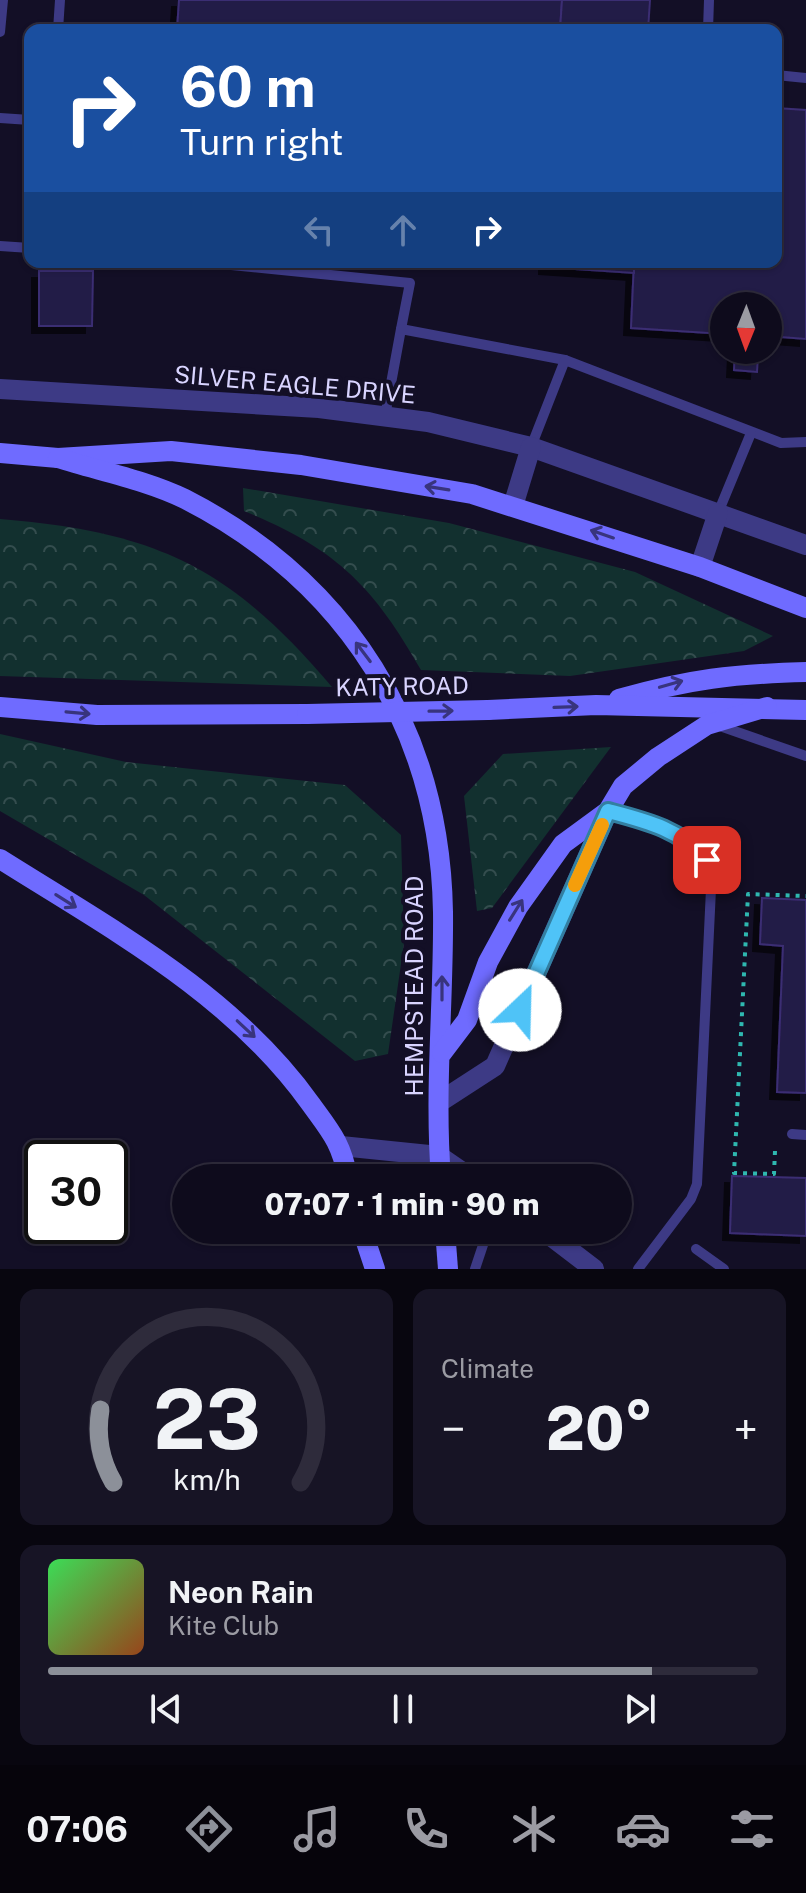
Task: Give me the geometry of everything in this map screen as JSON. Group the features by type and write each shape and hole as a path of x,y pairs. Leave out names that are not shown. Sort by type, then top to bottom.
{"main road":[{"path":"0,453 58,458 171,451 301,465 472,494 700,567 806,608"},
{"name":"HEMPSTEAD ROAD","path":"58,458 182,498 238,530 282,562 333,612 376,669 404,719 421,771 440,868 440,1164"},
{"path":"596,705 687,680 729,674 806,672"},
{"name":"KATY ROAD","path":"0,707 97,715 307,714 596,705 806,710"},
{"path":"442,1053 467,1020 488,962 526,896 563,844 608,811 623,786 646,767 714,723 767,707"},
{"path":"0,859 154,958 248,1029 293,1080 341,1146 345,1164"},
{"path":"367,1244 375,1269"},
{"path":"446,1244 448,1269"}],"street":[{"name":"SILVER EAGLE DRIVE","path":"0,389 319,408 428,422 531,447 806,545"},
{"path":"513,506 531,447"},
{"path":"700,567 718,513"},
{"path":"441,1101 495,1066 608,811"},
{"path":"341,1146 439,1156 451,1164"},
{"path":"561,1244 594,1269"}],"lane":[{"path":"0,32 3,0"},
{"path":"58,24 60,0"},
{"path":"708,24 709,0"},
{"path":"782,76 806,78"},
{"path":"0,118 24,120"},
{"path":"0,246 24,248"},
{"path":"261,268 410,283 385,416"},
{"path":"401,329 565,360 751,433 781,443 806,442"},
{"path":"531,447 565,360"},
{"path":"718,513 751,433"},
{"path":"714,723 806,756"},
{"path":"608,811 670,829 690,840 707,860 711,889 697,1184 691,1199 638,1269"},
{"path":"792,1134 806,1135"},
{"path":"475,1269 483,1244"},
{"path":"696,1249 724,1269"}],"path":[{"path":"775,1151 774,1174 734,1173 748,894 806,896"}],"green space":[{"path":"243,488 449,523 635,572 773,636 744,651 570,676 421,670 386,614 349,572 303,540 244,511"},
{"path":"0,519 104,534 147,546 187,563 224,585 259,612 332,687 0,676"},
{"path":"0,734 126,762 345,785 401,835 404,943 388,1054 355,1061 144,895 0,811"},
{"path":"611,747 492,908 477,911 464,796 503,754"}],"building":[{"path":"179,0 562,0 560,24 177,24"},
{"path":"562,0 650,0 648,24 560,24"},
{"path":"782,108 806,110 806,339 782,337 782,292 710,292 710,333 631,328 634,268 782,268"},
{"path":"561,268 634,268 634,273"},
{"path":"39,271 93,271 92,326 39,326"},
{"path":"734,364 757,364 757,372 734,370"},
{"path":"762,898 806,900 806,1093 777,1092 783,946 760,944"},
{"path":"732,1176 806,1178 806,1236 730,1233"}],"slow traffic":[{"path":"575,885 602,825"}],"route":[{"path":"520,1010 608,811 670,829 690,840 707,860"}]}
